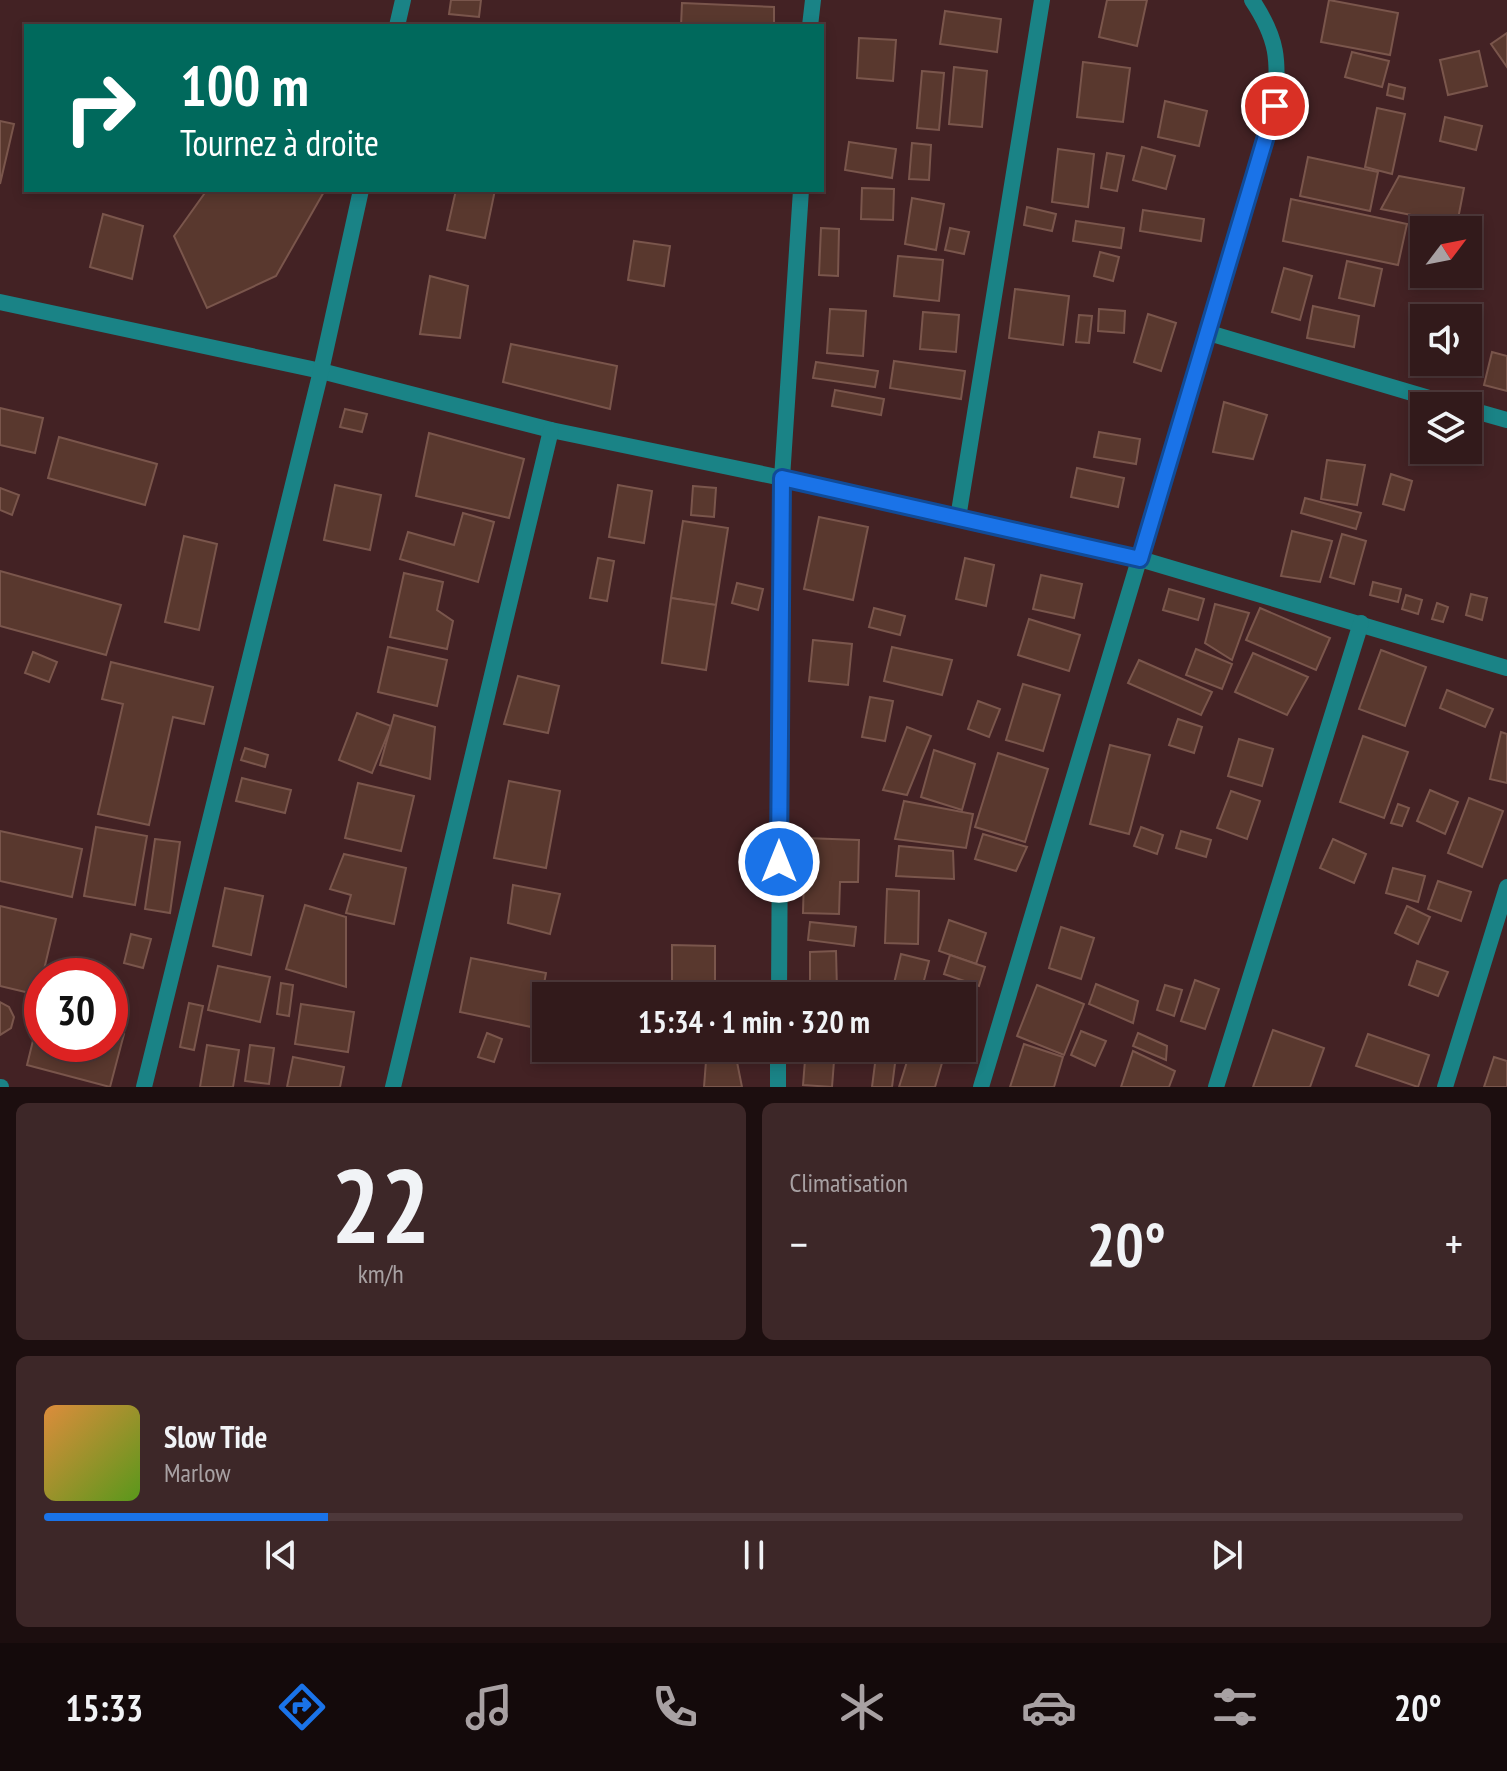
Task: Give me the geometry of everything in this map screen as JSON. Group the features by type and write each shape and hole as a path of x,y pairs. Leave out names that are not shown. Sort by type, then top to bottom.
{"street":[{"path":"397,24 403,0"},
{"path":"810,24 813,0"},
{"path":"958,518 1042,0"},
{"path":"981,1087 1275,106 1279,63 1271,28 1252,0"},
{"path":"144,1087 321,371 361,192"},
{"path":"779,982 782,478 801,192"},
{"path":"0,302 321,371 551,430 782,478 1140,559 1507,668"},
{"path":"1209,333 1410,392"},
{"path":"1482,413 1507,420"},
{"path":"393,1087 474,738 551,430"},
{"path":"1216,1087 1361,623"},
{"path":"1445,1087 1507,887"},
{"path":"778,1062 778,1087"}],"building":[{"path":"451,0 481,0 479,17 449,14"},
{"path":"1107,0 1147,0 1137,46 1099,37"},
{"path":"1329,0 1398,13 1390,55 1321,42"},
{"path":"682,3 774,7 774,24 681,24"},
{"path":"945,11 1001,19 997,52 940,44"},
{"path":"1507,33 1507,67 1491,44"},
{"path":"859,38 896,40 893,81 857,78"},
{"path":"1479,51 1487,86 1448,95 1440,60"},
{"path":"1352,52 1389,61 1382,87 1345,77"},
{"path":"1083,62 1130,68 1123,122 1077,117"},
{"path":"954,67 987,71 982,127 949,124"},
{"path":"922,71 944,73 939,130 917,128"},
{"path":"1389,84 1405,88 1403,99 1387,95"},
{"path":"1165,101 1207,111 1199,146 1158,137"},
{"path":"1377,108 1405,114 1392,174 1365,167"},
{"path":"1445,117 1482,126 1476,150 1440,141"},
{"path":"0,121 14,124 0,184"},
{"path":"849,142 896,149 892,178 845,170"},
{"path":"912,143 931,145 929,180 909,179"},
{"path":"1142,147 1175,156 1166,189 1133,180"},
{"path":"1058,149 1094,154 1088,207 1052,202"},
{"path":"1107,153 1124,156 1117,191 1101,188"},
{"path":"1308,157 1378,172 1370,211 1300,196"},
{"path":"1399,176 1464,188 1459,216 1416,216 1381,209"},
{"path":"862,188 894,189 893,220 861,219"},
{"path":"206,192 324,192 276,276 207,308 174,236"},
{"path":"456,192 495,192 485,238 447,230"},
{"path":"912,198 944,204 936,250 905,244"},
{"path":"1291,199 1407,224 1398,265 1283,241"},
{"path":"1027,207 1056,214 1052,231 1024,225"},
{"path":"1143,210 1204,219 1201,241 1140,231"},
{"path":"103,214 143,226 132,279 90,267"},
{"path":"1076,221 1124,228 1121,248 1073,241"},
{"path":"821,228 839,229 838,276 819,275"},
{"path":"950,228 969,232 964,254 945,250"},
{"path":"634,241 670,246 664,286 628,280"},
{"path":"1100,252 1119,257 1113,281 1094,276"},
{"path":"898,256 943,260 939,301 894,296"},
{"path":"1347,261 1382,269 1374,306 1339,298"},
{"path":"1284,268 1312,276 1300,320 1272,312"},
{"path":"430,276 468,286 460,338 420,334"},
{"path":"1015,289 1069,296 1063,345 1009,338"},
{"path":"1313,306 1359,316 1354,347 1307,338"},
{"path":"830,309 866,311 863,356 827,353"},
{"path":"1099,309 1125,311 1124,333 1098,331"},
{"path":"923,312 959,315 956,352 920,349"},
{"path":"1148,314 1176,323 1161,371 1134,362"},
{"path":"1079,315 1092,316 1089,343 1076,342"},
{"path":"511,344 617,366 610,409 503,382"},
{"path":"1492,352 1507,356 1507,391 1484,385"},
{"path":"894,361 965,371 961,399 890,388"},
{"path":"816,362 878,371 875,387 813,378"},
{"path":"835,390 884,399 881,415 832,406"},
{"path":"1224,402 1267,415 1253,459 1213,452"},
{"path":"0,408 43,418 35,453 0,445"},
{"path":"345,409 367,414 362,432 340,427"},
{"path":"1099,432 1140,439 1136,464 1094,457"},
{"path":"429,433 524,459 509,518 416,496"},
{"path":"59,437 157,464 145,505 48,478"},
{"path":"1327,460 1365,465 1357,505 1321,499"},
{"path":"1077,468 1124,478 1118,507 1071,497"},
{"path":"1391,474 1412,481 1404,510 1383,504"},
{"path":"335,485 381,495 370,550 324,540"},
{"path":"618,485 652,491 644,543 609,537"},
{"path":"693,486 716,488 714,517 691,515"},
{"path":"0,488 19,495 12,515 0,510"},
{"path":"1305,498 1361,513 1356,529 1301,513"},
{"path":"463,513 494,522 478,582 400,559 408,532 454,545"},
{"path":"819,517 868,527 853,600 804,589"},
{"path":"683,521 728,528 716,605 671,598"},
{"path":"1292,531 1332,541 1320,582 1281,576"},
{"path":"1342,534 1366,541 1354,584 1330,577"},
{"path":"184,536 217,544 199,630 165,622"},
{"path":"598,558 614,561 607,601 590,598"},
{"path":"965,558 994,565 986,606 956,599"},
{"path":"0,571 121,605 106,655 0,626"},
{"path":"404,573 443,582 437,610 453,621 447,649 390,637"},
{"path":"1041,575 1082,584 1074,618 1033,609"},
{"path":"1373,582 1401,589 1398,602 1370,595"},
{"path":"737,583 763,589 758,610 732,603"},
{"path":"1169,589 1204,599 1198,620 1163,610"},
{"path":"1471,594 1487,598 1482,620 1466,615"},
{"path":"1406,595 1422,600 1418,614 1402,609"},
{"path":"671,598 716,605 706,670 662,663"},
{"path":"1437,603 1448,607 1443,622 1432,619"},
{"path":"1215,604 1249,613 1232,660 1205,643"},
{"path":"874,608 905,616 900,635 869,627"},
{"path":"1260,608 1330,638 1316,670 1246,640"},
{"path":"1029,619 1080,635 1069,671 1018,655"},
{"path":"813,640 852,644 848,685 809,681"},
{"path":"388,647 447,660 437,706 378,692"},
{"path":"892,647 952,660 942,695 884,681"},
{"path":"1196,649 1232,664 1222,689 1186,675"},
{"path":"1381,650 1426,667 1405,726 1359,709"},
{"path":"33,652 57,662 49,682 25,673"},
{"path":"1253,653 1308,677 1287,715 1235,692"},
{"path":"1139,660 1212,692 1201,715 1128,683"},
{"path":"111,662 213,687 204,724 173,717 149,825 98,814 123,704 102,699"},
{"path":"518,676 559,686 548,733 504,724"},
{"path":"1023,684 1060,695 1043,751 1006,740"},
{"path":"1447,690 1493,709 1485,727 1440,708"},
{"path":"870,697 893,701 885,741 862,737"},
{"path":"978,701 1000,709 989,737 968,729"},
{"path":"357,713 391,726 372,773 339,760"},
{"path":"394,715 435,727 430,779 380,765"},
{"path":"1178,719 1202,727 1194,753 1169,745"},
{"path":"907,727 931,736 907,795 883,790"},
{"path":"1501,732 1507,734 1507,783 1490,779"},
{"path":"1363,736 1408,752 1384,818 1340,802"},
{"path":"1239,739 1273,749 1262,786 1228,776"},
{"path":"1110,745 1150,755 1129,834 1090,824"},
{"path":"245,748 268,755 265,767 241,760"},
{"path":"934,750 975,764 962,810 921,797"},
{"path":"998,753 1048,769 1025,842 975,827"},
{"path":"242,778 291,790 285,813 236,801"},
{"path":"509,781 560,791 546,868 494,858"},
{"path":"358,783 414,796 401,851 345,838"},
{"path":"1430,790 1458,802 1445,834 1417,821"},
{"path":"1231,791 1260,801 1247,839 1217,828"},
{"path":"1469,798 1503,811 1482,867 1448,853"},
{"path":"904,801 973,814 966,848 895,839"},
{"path":"1398,804 1409,808 1402,826 1391,823"},
{"path":"96,827 147,836 135,905 84,896"},
{"path":"1141,827 1163,835 1157,854 1134,846"},
{"path":"0,831 82,849 72,897 0,881"},
{"path":"1181,831 1211,840 1206,857 1176,848"},
{"path":"983,834 1027,847 1016,871 975,859"},
{"path":"805,838 859,840 858,882 840,882 839,914 803,913"},
{"path":"155,839 180,842 170,913 145,909"},
{"path":"1333,839 1366,854 1354,883 1320,868"},
{"path":"899,846 953,851 954,879 896,876"},
{"path":"344,854 406,868 394,924 346,913 351,895 330,889"},
{"path":"1393,868 1425,876 1418,902 1386,893"},
{"path":"1438,881 1471,892 1461,921 1428,909"},
{"path":"513,885 560,894 550,934 508,923"},
{"path":"225,888 263,896 251,955 213,946"},
{"path":"887,889 919,891 918,944 885,943"},
{"path":"305,905 346,917 346,987 286,969"},
{"path":"0,906 56,919 47,958 24,958 24,992 0,986"},
{"path":"1407,906 1430,917 1418,944 1395,933"},
{"path":"949,920 986,933 976,964 939,951"},
{"path":"810,922 856,927 854,946 808,940"},
{"path":"1061,927 1094,938 1081,979 1049,968"},
{"path":"131,934 151,939 143,968 128,964 128,958 125,958"},
{"path":"672,945 715,946 715,982 672,982"},
{"path":"836,951 837,982 810,982 810,952"},
{"path":"901,954 929,961 924,982 894,982"},
{"path":"950,955 985,967 979,986 976,982 944,974"},
{"path":"471,958 546,973 544,982 532,982 532,1027 460,1012"},
{"path":"1417,961 1448,972 1438,996 1409,985"},
{"path":"218,966 270,977 260,1022 208,1010"},
{"path":"1195,980 1219,989 1205,1029 1181,1021"},
{"path":"281,983 293,985 289,1016 277,1014"},
{"path":"1096,984 1138,1001 1133,1023 1089,1004"},
{"path":"1037,985 1084,1004 1064,1055 1017,1036"},
{"path":"1165,985 1182,990 1174,1016 1157,1010"},
{"path":"0,1002 9,1007 14,1017 11,1028 0,1035"},
{"path":"189,1003 203,1006 194,1050 180,1047"},
{"path":"301,1004 354,1012 348,1052 295,1044"},
{"path":"1273,1030 1324,1048 1310,1087 1253,1087"},
{"path":"1081,1031 1106,1041 1095,1066 1071,1055"},
{"path":"487,1033 502,1039 494,1062 478,1057"},
{"path":"1138,1033 1167,1046 1166,1060 1133,1046"},
{"path":"1368,1034 1429,1055 1418,1087 1356,1066"},
{"path":"1024,1044 1063,1057 1054,1087 1010,1087"},
{"path":"207,1045 239,1050 233,1087 200,1087"},
{"path":"250,1045 274,1048 269,1084 245,1081"},
{"path":"1133,1051 1175,1071 1169,1087 1121,1087"},
{"path":"293,1057 344,1067 340,1087 287,1087"},
{"path":"1494,1057 1507,1061 1507,1087 1484,1087"},
{"path":"28,1062 117,1062 110,1087 27,1065"},
{"path":"706,1062 737,1062 742,1087 704,1087"},
{"path":"805,1062 834,1062 832,1087 803,1085"},
{"path":"875,1062 895,1062 892,1087 872,1087"},
{"path":"907,1062 942,1063 935,1087 899,1087"}],"route":[{"path":"779,862 782,478 1140,559 1275,106"}]}
